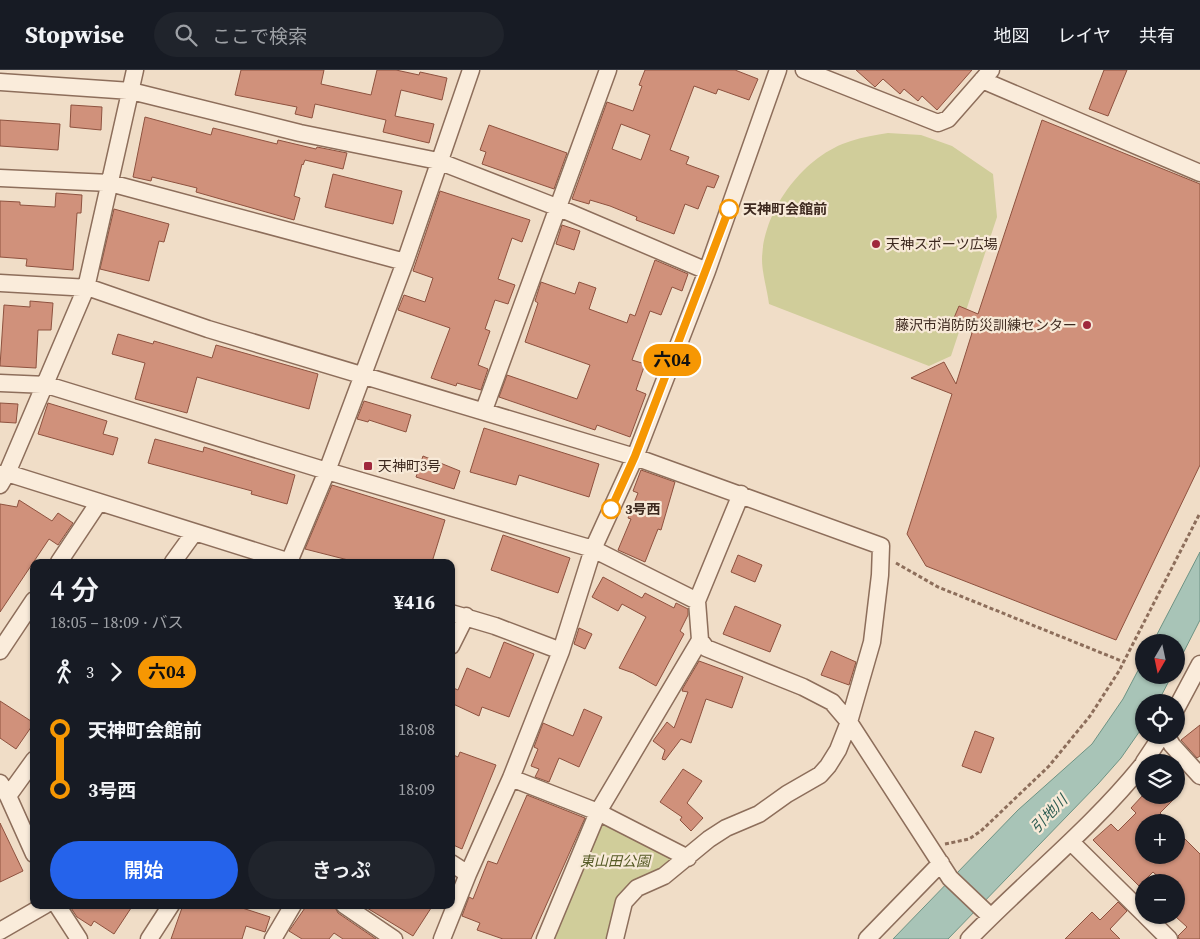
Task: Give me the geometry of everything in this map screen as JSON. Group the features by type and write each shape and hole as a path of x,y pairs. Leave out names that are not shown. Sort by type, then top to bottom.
{"street":[{"path":"135,70 86,288 47,385 2,477 99,502 279,559"},
{"path":"290,559 327,471 405,262 470,70"},
{"path":"484,410 608,70"},
{"path":"455,906 511,778 561,652 593,549 635,456 707,271 778,70"},
{"path":"804,70 938,123 948,119 986,75 1200,173"},
{"path":"0,82 131,91 300,133 438,161 559,208 707,271"},
{"path":"0,178 110,183 405,262"},
{"path":"0,283 86,288 208,328 635,456 741,494 881,550 877,609 872,642 849,722 838,750 820,775 787,794 759,814 726,828 709,839 664,876 637,888 624,902 615,939"},
{"path":"0,383 47,385 327,471 593,549 696,601"},
{"path":"741,494 696,601 700,640 706,648 803,687 832,702 849,722 950,878 986,913"},
{"path":"61,559 99,502"},
{"path":"175,559 194,533"},
{"path":"0,652 30,606"},
{"path":"455,628 458,614 561,652"},
{"path":"546,939 598,812 700,640"},
{"path":"1184,694 1200,664"},
{"path":"1171,744 1199,774"},
{"path":"30,764 4,790 30,845"},
{"path":"969,939 986,913 1071,842 1135,774"},
{"path":"511,778 598,812 688,858"},
{"path":"1071,842 1135,905"},
{"path":"867,939 941,864"},
{"path":"455,866 468,874"},
{"path":"0,931 38,909"},
{"path":"60,909 79,939"},
{"path":"149,939 168,909"},
{"path":"273,939 291,909"},
{"path":"350,909 394,939"},
{"path":"442,939 454,909"},
{"path":"1154,924 1169,939"}],"path":[{"path":"931,849 969,839 981,831 1075,737 1124,662 1200,513"},
{"path":"881,550 938,587 1124,662"}],"green space":[{"name":"天神スポーツ広場","path":"888,133 921,135 952,146 993,174 997,217 951,356 929,366 769,304 762,259 764,240 778,204 789,187 817,158 834,148 869,136"},
{"name":"東山田公園","path":"598,812 688,858 637,888 615,939 546,939"}],"water":[{"path":"1200,552 1200,620 1185,649 1185,634 1157,634"},
{"name":"引地川","path":"1135,676 1135,684 1167,684 1162,694 1135,694 1135,738 1121,758 948,939 893,939 1018,810 1092,744 1123,699"}],"building":[{"path":"241,70 324,70 321,84 371,95 377,70 396,70 419,75 420,72 447,78 442,100 401,90 395,116 434,124 429,143 383,132 386,120 315,104 312,118 295,114 297,107 235,95"},
{"path":"645,70 735,70 758,79 749,100 718,89 716,94 694,86 670,150 689,157 686,164 719,176 714,188 707,186 698,209 685,204 674,234 636,220 637,217 610,206 590,200 589,204 572,199 607,102 633,111 642,86 639,85","holes":["621,124 650,135 641,160 612,149"]},
{"path":"856,70 972,70 937,110 922,96 918,101 904,89 900,94 883,79 875,87"},
{"path":"1104,70 1127,70 1108,116 1089,109"},
{"path":"71,105 102,107 101,130 70,127"},
{"path":"145,117 211,135 213,128 277,144 278,140 316,149 317,147 347,153 343,169 305,160 302,164 294,196 300,198 294,220 196,192 197,188 152,177 151,181 133,177"},
{"path":"0,120 60,124 58,150 0,146"},
{"name":"藤沢市消防防災訓練センター","path":"1042,120 1200,184 1200,465 1116,640 926,566 907,534 952,394 911,378 944,362 956,384 972,333 951,325 959,306 978,314"},
{"path":"489,125 567,153 554,189 482,164 486,152 480,150"},
{"path":"333,174 402,191 393,224 325,207"},
{"path":"440,191 530,220 522,242 512,238 498,279 515,285 508,304 495,300 485,329 490,331 478,365 488,369 481,390 457,383 456,386 431,378 450,328 398,310 404,295 425,302 433,278 413,271"},
{"path":"56,193 82,195 81,213 77,213 73,270 26,266 27,259 0,257 0,201 20,202 20,205 55,207"},
{"path":"114,209 169,224 164,242 159,241 149,281 100,269"},
{"path":"562,225 580,231 574,250 556,244"},
{"path":"655,260 688,274 682,291 672,287 661,315 650,311 632,360 645,364 636,390 646,394 630,437 597,425 595,430 499,397 507,375 577,399 590,365 525,342 538,303 535,301 541,282 575,294 579,282 596,288 589,309 627,323 630,314 635,316"},
{"path":"30,301 53,303 51,330 38,330 36,368 0,366 4,305 30,307"},
{"path":"118,334 153,344 154,341 212,358 216,345 318,374 309,409 197,377 187,413 135,399 145,363 112,354"},
{"path":"364,401 411,415 406,432 369,420 368,422 357,419"},
{"path":"0,403 18,404 16,423 0,422"},
{"path":"48,403 107,421 103,434 118,438 113,455 38,434"},
{"path":"484,428 599,464 589,497 519,475 516,485 470,472"},
{"path":"155,439 203,452 204,447 295,475 287,504 251,494 252,491 148,463"},
{"path":"423,456 460,471 454,489 416,477"},
{"path":"641,470 675,482 661,530 658,529 645,562 618,550 631,519 628,518 638,493 633,491"},
{"path":"332,485 445,520 433,559 344,559 305,549"},
{"path":"19,500 52,521 58,513 73,523 58,545 49,539 36,559 30,559 30,567 0,612 0,504 17,507"},
{"path":"503,535 570,558 558,593 491,570"},
{"path":"738,555 762,565 755,582 731,572"},
{"path":"603,577 642,598 645,593 674,608 676,603 688,609 688,615 680,631 684,634 656,686 633,673 619,668 646,617 622,604 618,611 592,597"},
{"path":"735,606 781,625 770,652 723,634"},
{"path":"579,628 592,634 585,649 574,644"},
{"path":"504,642 534,654 509,717 482,707 479,716 455,705 455,689 458,690 467,668 490,678"},
{"path":"831,651 856,662 849,685 821,675"},
{"path":"699,661 743,677 732,708 706,699 691,743 681,739 665,760 662,759 665,750 653,741 667,722 674,728 688,692 682,691 683,688"},
{"path":"0,701 30,720 30,729 16,749 0,738"},
{"path":"584,709 602,717 579,767 559,758 549,782 535,777 539,769 531,766 538,749 534,747 543,723 573,736"},
{"path":"1200,725 1200,756 1197,758 1185,744 1185,737"},
{"path":"975,731 994,738 981,773 962,766"},
{"path":"460,752 496,765 462,849 455,846 455,756 458,757"},
{"path":"683,769 702,781 687,803 703,818 691,831 680,820 682,817 660,802"},
{"path":"527,795 585,818 531,939 503,939 477,930 480,923 462,916 469,897 473,899 488,861 497,864"},
{"path":"1135,804 1169,804 1161,814 1135,814 1131,808"},
{"path":"1135,814 1135,864 1185,864 1185,839 1200,854 1200,939 1179,939 1178,936 1187,927 1184,924 1185,874 1155,874 1153,872 1151,874 1135,874 1135,882 1093,840 1111,824 1118,831"},
{"path":"0,823 23,871 0,882"},
{"path":"1118,902 1127,911 1110,929 1120,939 1065,939 1092,912 1100,920"},
{"path":"72,909 130,909 114,934 94,921 91,926 77,917"},
{"path":"182,909 245,909 270,917 265,932 246,926 242,939 171,939"},
{"path":"304,909 336,909 338,913 376,939 343,939 334,933 329,939 302,939 289,931"},
{"path":"369,909 430,909 413,936"}],"bus line":[{"name":"六04","path":"611,509 635,456 729,209"}],"place":[{"name":"天神町会館前","path":"729,209"},
{"name":"天神スポーツ広場","path":"876,244"},
{"name":"藤沢市消防防災訓練センター","path":"1087,325"},
{"name":"天神町3号","path":"368,466"},
{"name":"3号西","path":"611,509"}]}
